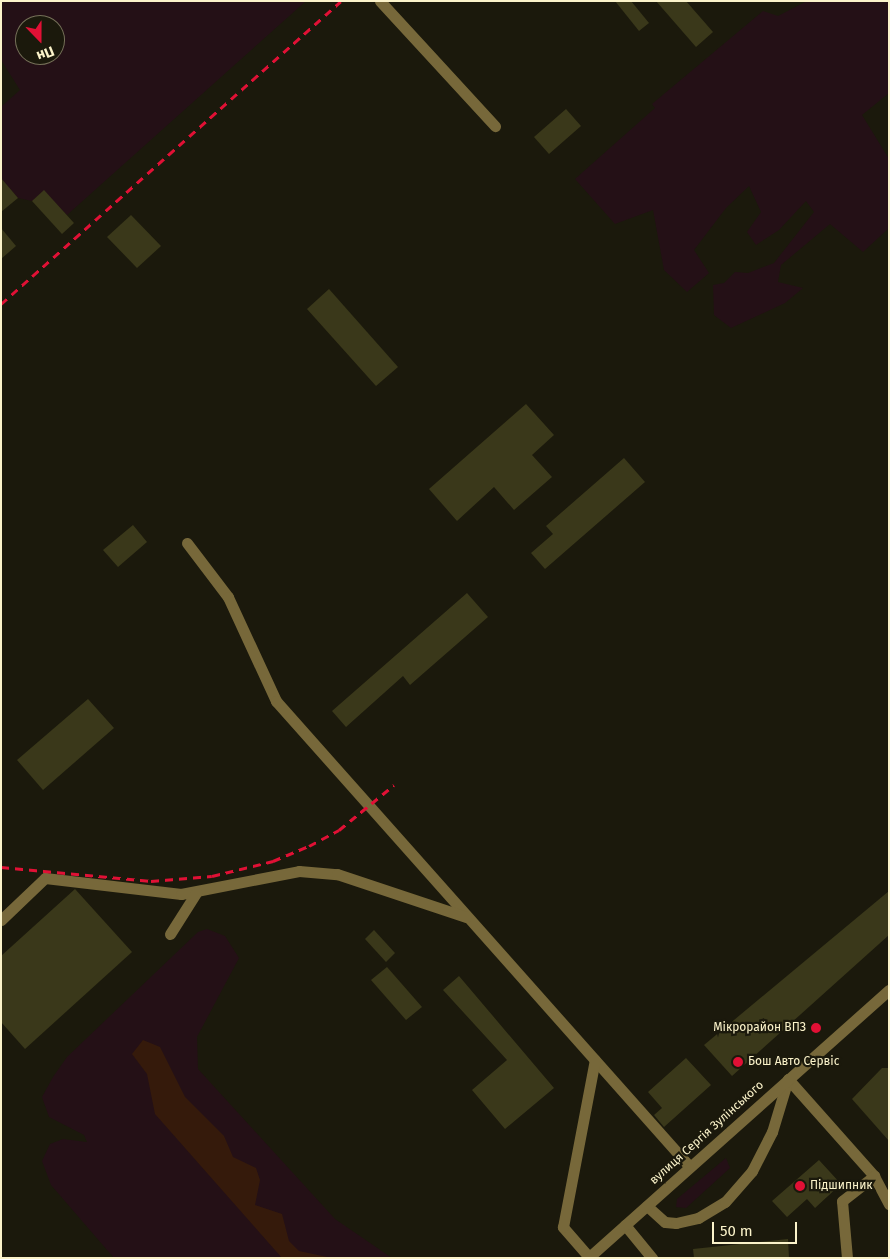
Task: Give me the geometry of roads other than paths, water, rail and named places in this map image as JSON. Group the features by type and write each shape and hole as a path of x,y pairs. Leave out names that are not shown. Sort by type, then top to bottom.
{"street":[{"path":"380,1 495,126"},
{"path":"187,543 228,597 276,701 690,1167"},
{"path":"1,920 45,878 196,893 285,873 322,872 468,917"},
{"path":"170,934 196,893"},
{"name":"вулиця Сергія Зулінського","path":"589,1258 888,990"},
{"path":"589,1258 564,1227 595,1060"},
{"path":"788,1079 874,1176 889,1204"},
{"path":"647,1206 665,1222 676,1223 698,1218 725,1202 752,1171 772,1132 788,1079"},
{"path":"847,1258 842,1201 874,1176"},
{"path":"625,1225 652,1258"}],"railway":[{"path":"1,304 341,1"},
{"path":"1,867 151,881 212,876 273,861 309,846 339,830 394,785"}],"place":[{"name":"Мікрорайон ВПЗ","path":"816,1028"},
{"name":"Бош Авто Сервіс","path":"738,1062"},
{"name":"Підшипник","path":"800,1186"}]}
